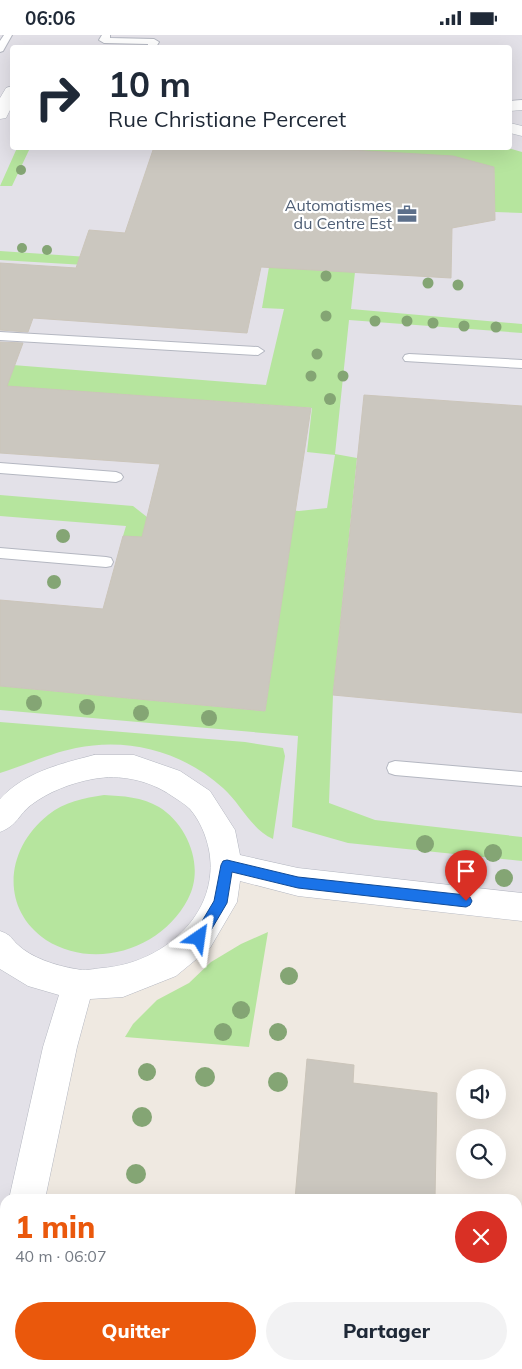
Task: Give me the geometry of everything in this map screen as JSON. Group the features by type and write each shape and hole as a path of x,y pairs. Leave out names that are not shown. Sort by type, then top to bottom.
{"street":[{"path":"0,114 10,95"},
{"path":"0,819 20,797 55,777 94,767 134,767 170,779 200,800 220,830 227,865 221,903 199,938 165,965 123,982 78,985 38,975 6,955 0,946"},
{"path":"227,865 298,882 522,907"},
{"path":"28,1194 60,1047 78,985"}],"lane":[{"path":"0,49 8,35"},
{"path":"106,35 104,40 154,42 153,45"},
{"path":"0,336 258,351"},
{"path":"408,358 522,364"},
{"path":"0,468 116,477"},
{"path":"0,553 106,562"},
{"path":"396,768 522,779"}],"shaded area":[{"path":"0,35 522,35 522,905 227,865 199,938 78,986 28,1194 0,1194"}],"green space":[{"path":"512,149 522,152 522,213 495,212 494,168 319,150"},
{"path":"16,150 29,150 12,186 0,186"},
{"path":"0,251 88,257 85,265 0,260"},
{"path":"269,267 355,272 351,309 522,324 522,333 349,320 335,454 357,458 333,695 329,803 375,820 522,837 522,861 348,843 292,827 298,736 0,710 0,686 265,711 289,550 123,536 126,526 0,516 0,495 133,506 147,517 243,525 246,507 299,511 327,508 335,455 307,452 312,408 0,386 0,364 266,385 284,309 262,308"},
{"path":"0,722 245,742 283,748 285,756 273,839 258,829 229,794 207,775 191,765 154,750 135,746 96,745 57,753 0,773"},
{"path":"104,795 146,801 159,807 169,815 178,824 191,848 195,874 193,887 188,899 162,931 145,942 126,950 106,954 85,954 65,949 46,940 31,927 21,912 15,896 16,861 23,845 34,829 48,815 67,804"},
{"path":"268,932 249,1047 125,1037 133,1024 157,1000 189,983 211,962 241,944"}],"building":[{"path":"153,150 350,150 453,156 494,167 495,220 452,228 451,278 261,267 247,333 33,318 28,332 0,330 0,263 76,268 89,230 125,233"},
{"path":"0,342 23,343 7,386 311,408 265,711 0,686 0,600 103,609 123,536 142,537 160,464 0,453"},
{"path":"364,395 522,406 522,713 333,695"},
{"path":"307,1059 354,1065 353,1083 437,1093 435,1194 295,1194"}],"place":[{"name":"Automatismes du Centre Est","path":"407,214"}],"route":[{"path":"199,938 221,903 227,865 298,882 466,901"}]}
